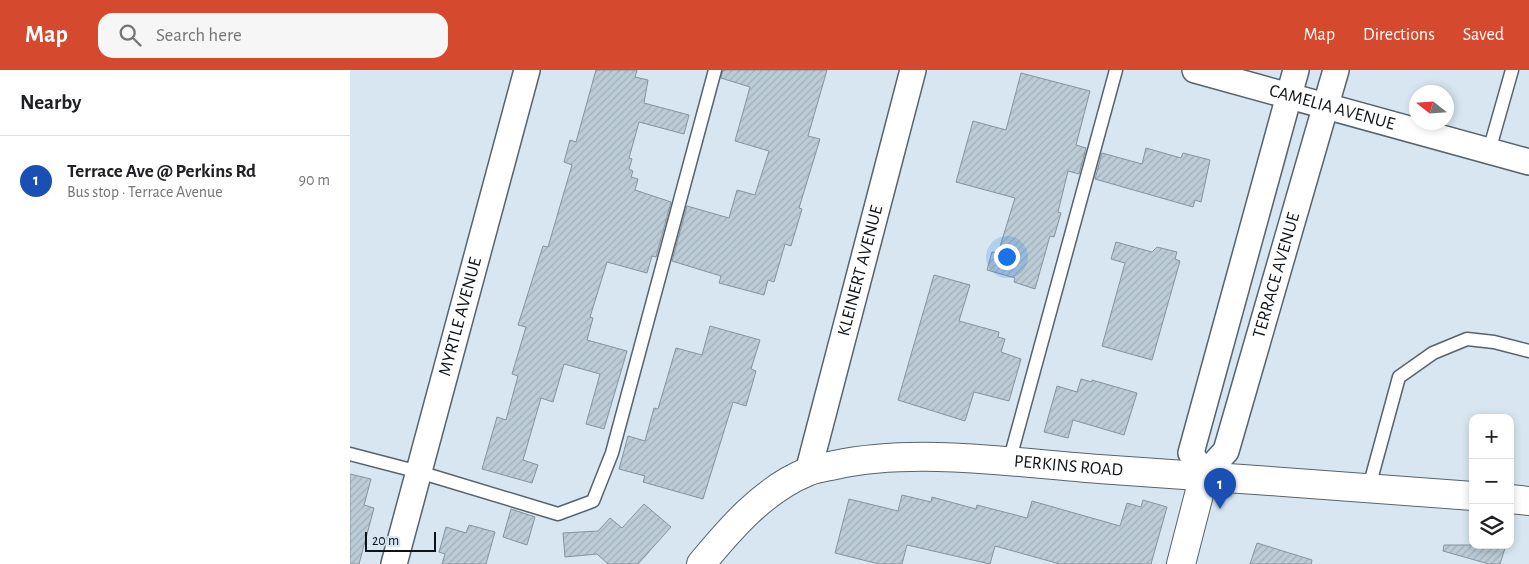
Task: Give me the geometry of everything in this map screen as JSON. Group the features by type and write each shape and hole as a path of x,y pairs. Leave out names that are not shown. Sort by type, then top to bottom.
{"street":[{"name":"MYRTLE AVENUE","path":"394,564 528,70"},
{"name":"KLEINERT AVENUE","path":"808,472 913,70"},
{"name":"CAMELIA AVENUE","path":"1194,70 1289,94 1529,162"},
{"name":"TERRACE AVENUE","path":"1204,475 1191,452 1296,70"},
{"name":"TERRACE AVENUE","path":"1181,564 1204,475 1226,451 1336,70"},
{"name":"PERKINS ROAD","path":"701,564 739,519 772,493 808,472 861,459 911,456 1204,475 1469,496"},
{"path":"1514,499 1529,501"}],"lane":[{"path":"350,454 419,472 558,514 593,501 612,453 715,70"},
{"path":"1009,462 1116,70"},
{"path":"1489,151 1512,70"},
{"path":"1369,487 1399,377 1433,353 1467,339 1494,342 1529,351"}],"building":[{"path":"596,70 637,70 635,77 648,80 644,103 689,115 684,134 639,122 629,158 632,159 629,169 633,171 631,177 638,179 635,190 671,202 656,257 652,256 647,273 607,262 590,317 593,318 587,340 627,351 604,429 586,424 600,374 564,364 553,402 541,398 523,460 538,465 532,483 482,469 497,417 506,420 518,376 512,374 526,327 518,325 543,246 548,247 572,165 564,162 570,140 576,142"},
{"path":"723,70 827,70 808,136 820,139 799,208 802,209 791,246 785,244 774,282 768,280 764,295 719,283 721,276 672,261 687,206 729,218 737,190 755,195 769,151 735,141 750,87 721,78"},
{"path":"1021,73 1090,91 1076,145 1086,148 1079,174 1068,171 1058,212 1061,213 1054,237 1050,236 1035,289 1014,282 1015,278 987,270 992,252 998,253 1015,198 956,182 973,121 1006,130"},
{"path":"1146,148 1181,158 1183,153 1210,160 1201,202 1195,200 1193,207 1095,179 1102,153 1142,164"},
{"path":"1116,242 1152,252 1157,247 1177,252 1175,259 1180,261 1152,360 1102,346 1125,263 1111,259"},
{"path":"934,275 970,285 959,321 999,332 998,337 1005,339 1001,352 1021,359 1009,401 974,392 965,421 898,400"},
{"path":"710,326 760,340 751,369 756,371 746,406 733,402 703,499 643,482 645,476 619,469 628,436 645,441 654,408 658,409 676,348 702,355"},
{"path":"1081,379 1092,382 1092,380 1137,393 1124,435 1073,420 1068,438 1044,432 1057,386 1077,392"},
{"path":"350,474 371,479 364,505 374,508 359,564 350,564"},
{"path":"902,495 931,502 932,497 976,509 977,505 1027,518 1032,501 1120,526 1127,503 1141,507 1143,500 1167,507 1151,564 1060,564 995,546 990,564 907,545 902,564 879,564 835,553 849,499 898,511"},
{"path":"644,504 671,527 638,564 608,564 597,554 565,557 563,533 598,531 610,518 622,528"},
{"path":"511,509 535,517 527,545 503,537"},
{"path":"469,525 495,532 486,564 442,564 445,554 439,552 446,527 466,533"},
{"path":"1257,543 1312,560 1311,564 1250,564"},
{"path":"1444,545 1469,545 1469,549 1505,549 1500,564 1489,564 1443,551"}],"place":[{"name":"Terrace Ave @ Perkins Rd","path":"1220,509"}]}
